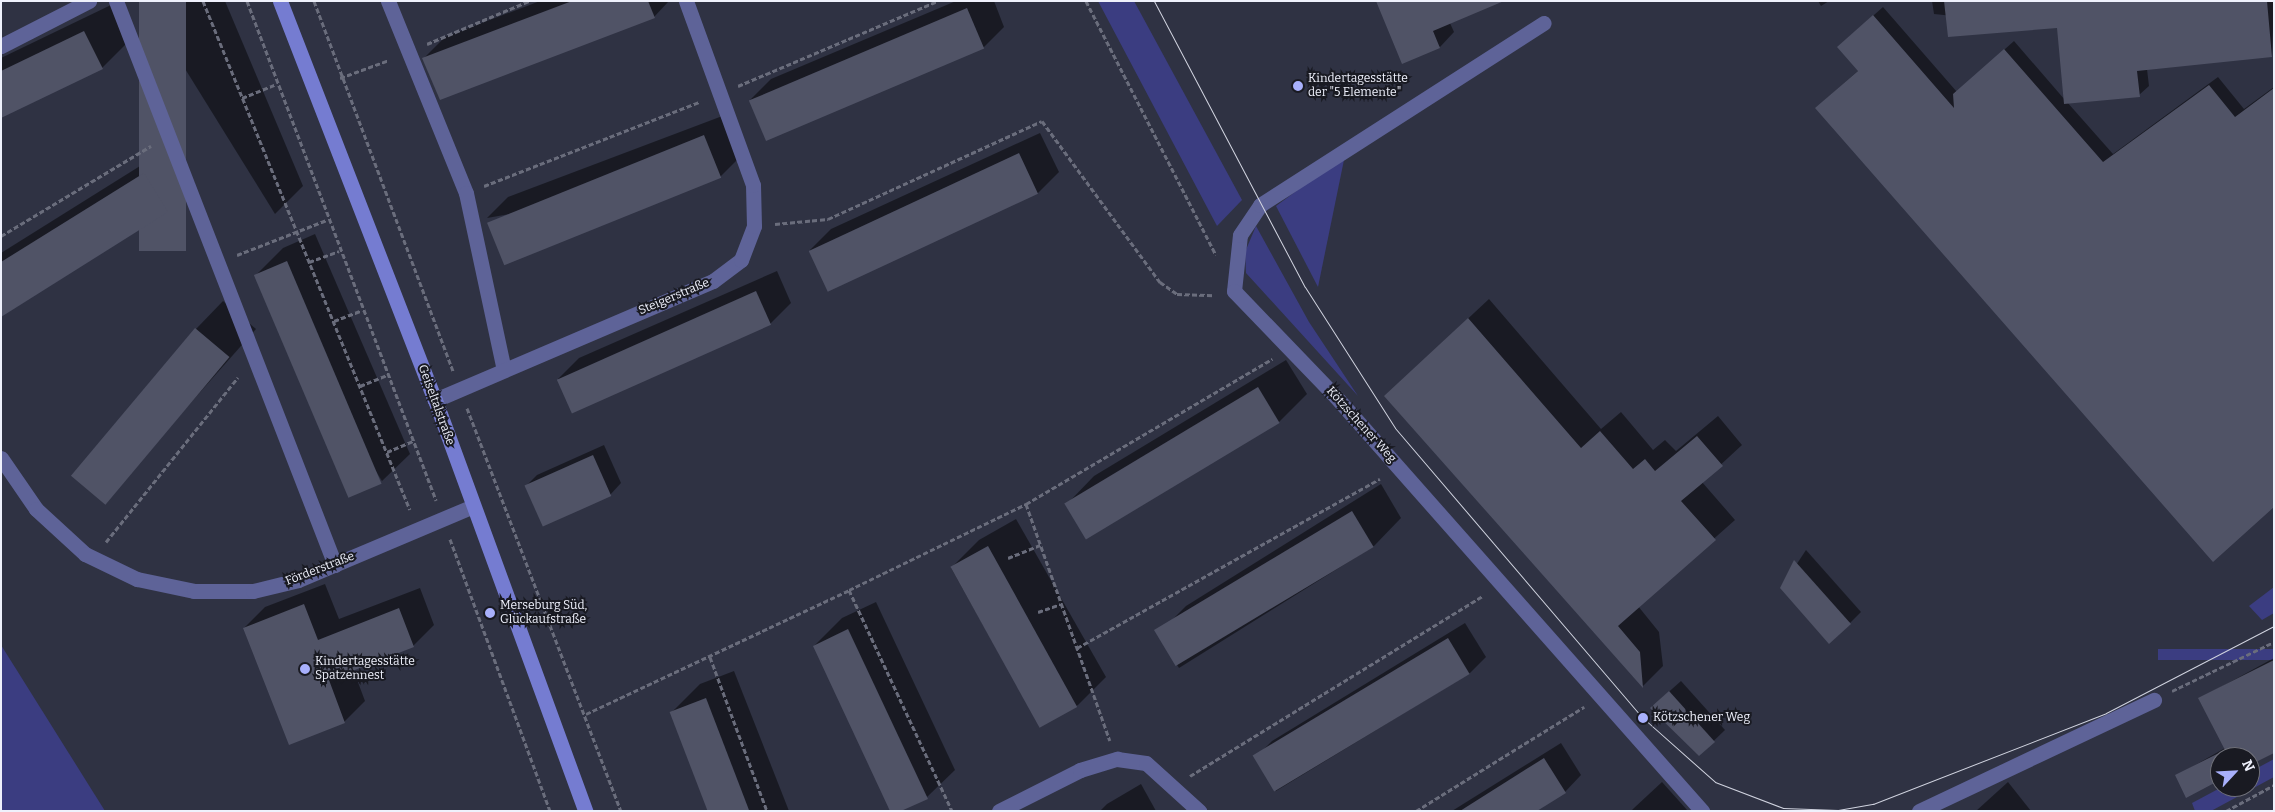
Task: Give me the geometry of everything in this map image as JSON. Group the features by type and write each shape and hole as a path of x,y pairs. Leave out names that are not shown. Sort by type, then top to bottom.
{"street":[{"path":"1,46 89,1"},
{"path":"116,1 335,565"},
{"name":"Geiseltalstraße","path":"280,1 435,400 584,811"},
{"path":"388,1 466,193 504,370"},
{"name":"Steigerstraße","path":"435,400 713,281 741,260 754,226 753,185 686,1"},
{"path":"1234,290 1240,235 1260,205 1544,22"},
{"name":"Kötzschener Weg","path":"1234,290 1290,348 1503,583 1702,811"},
{"name":"Förderstraße","path":"1,458 36,509 93,558 137,579 194,591 253,591 335,565 473,506"},
{"path":"1919,811 2154,700"},
{"path":"1000,811 1080,770 1116,759 1146,763 1199,811"}],"path":[{"path":"203,1 418,529"},
{"path":"246,1 275,85 443,518 550,811"},
{"path":"340,78 408,53 529,1"},
{"path":"754,226 828,219 1042,121 1160,282 1177,294 1219,296 1234,290 1086,1"},
{"path":"242,98 275,85"},
{"path":"1,236 168,135"},
{"path":"218,262 327,220"},
{"path":"310,262 339,251"},
{"path":"334,321 362,310"},
{"path":"586,714 1027,504 1290,348"},
{"path":"93,558 254,357"},
{"path":"360,386 387,375"},
{"path":"387,452 413,441"},
{"path":"1077,648 1399,468"},
{"path":"1027,504 1116,759"},
{"path":"1008,558 1041,545"},
{"path":"1172,786 1503,583"},
{"path":"849,590 952,811"},
{"path":"1038,612 1062,604"},
{"path":"2154,700 2274,642"},
{"path":"710,656 767,811"},
{"path":"1416,811 1601,697"},
{"path":"2226,811 2274,785"}],"shaded area":[{"path":"1098,1 1134,1 1242,200 1217,226"},
{"path":"1345,155 1318,287 1276,206"},
{"path":"1256,226 1309,322 1358,396 1246,273 1245,252"},
{"path":"2274,587 2274,613 2262,620 2249,606"},
{"path":"1,645 105,811 1,811"},
{"path":"2158,649 2274,649 2274,660 2158,660"},
{"path":"2274,759 2274,777 2260,785 2260,767"},
{"path":"2210,793 2210,797 2237,797 2211,811 2195,811 2192,803"}],"building":[{"path":"139,1 186,1 186,251 139,251"},
{"path":"572,1 648,1 655,18 440,100 422,58"},
{"path":"1376,1 1504,1 1433,31 1440,48 1402,64"},
{"path":"1944,1 2267,1 2272,57 2137,71 2140,97 2064,104 2057,28 1948,37"},
{"path":"967,8 984,49 766,141 749,101"},
{"path":"1873,15 1954,108 1953,94 2004,49 2103,162 2209,85 2235,117 2274,88 2274,507 2213,562 1815,108 1858,71 1837,47"},
{"path":"84,31 103,69 1,118 1,71"},
{"path":"704,135 721,178 504,265 487,223"},
{"path":"1019,153 1038,194 828,292 809,251"},
{"path":"144,173 168,212 1,317 1,262"},
{"path":"287,261 382,484 348,498 254,275"},
{"path":"756,291 771,325 572,413 557,380"},
{"path":"1468,318 1581,448 1600,431 1633,469 1645,459 1655,471 1697,436 1723,466 1681,501 1716,540 1618,626 1640,652 1643,688 1384,396"},
{"path":"195,328 229,357 105,505 71,476"},
{"path":"1258,387 1280,423 1086,539 1064,503"},
{"path":"593,455 611,496 543,527 524,486"},
{"path":"1352,511 1374,547 1176,666 1154,630"},
{"path":"988,546 1077,707 1040,728 950,567"},
{"path":"1794,560 1851,624 1829,644 1780,588"},
{"path":"304,604 318,640 399,608 414,647 329,680 345,723 289,745 243,628"},
{"path":"848,629 928,799 901,811 890,811 813,646"},
{"path":"1448,638 1470,674 1274,791 1253,755"},
{"path":"2274,660 2274,753 2260,760 2260,747 2223,747 2198,698"},
{"path":"1669,691 1715,742 1699,756 1650,708"},
{"path":"706,698 749,811 708,811 670,712"},
{"path":"1544,758 1566,793 1537,811 1460,811"},
{"path":"2210,758 2210,785 2186,798 2175,775"}],"tram line":[{"path":"1154,1 1305,287 1395,428 1643,718 1715,782 1783,808 1838,810 1873,804 2106,713 2274,626"}],"place":[{"name":"Kindertagesstätte der \"5 Elemente\"","path":"1298,86"},
{"name":"Merseburg Süd, Glückaufstraße","path":"490,613"},
{"name":"Kindertagesstätte Spatzennest","path":"305,669"},
{"name":"Kötzschener Weg","path":"1643,718"}]}
